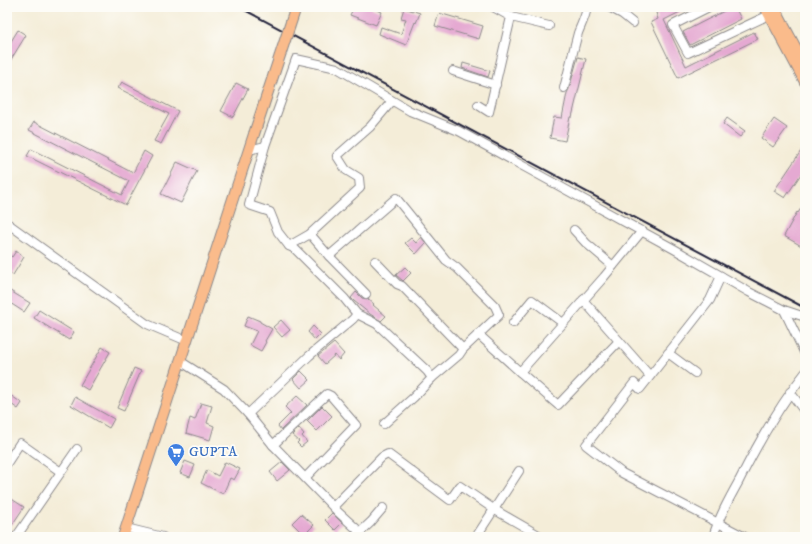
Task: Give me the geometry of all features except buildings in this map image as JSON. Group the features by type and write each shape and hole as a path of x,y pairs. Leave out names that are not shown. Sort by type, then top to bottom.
{"main road":[{"path":"124,532 296,7"},
{"path":"769,10 805,66"},
{"path":"769,10 805,82"}],"street":[{"path":"493,7 510,17 549,26"},
{"path":"564,88 587,7"},
{"path":"609,7 622,14 633,23"},
{"path":"709,7 673,25 688,54 769,10"},
{"path":"478,106 490,112 510,17"},
{"path":"432,378 427,371 377,324 357,314 344,298 295,249 289,246 278,232 270,212 249,205 265,146 296,59 337,68 410,111 459,131 642,231 749,292 784,310 805,317"},
{"path":"453,71 496,85"},
{"path":"289,246 310,234 360,188 359,178 346,170 337,156 370,127 392,101"},
{"path":"249,150 265,146"},
{"path":"329,256 396,198 446,260 457,268 495,306 499,315 478,334 459,355 432,378 414,397 384,424"},
{"path":"7,223 147,324 187,341"},
{"path":"574,230 586,243 613,266"},
{"path":"520,372 642,231"},
{"path":"310,234 366,294"},
{"path":"375,261 397,284 402,286 463,349"},
{"path":"722,276 710,300 640,389 634,383 586,444 622,473 745,537"},
{"path":"513,323 532,300 563,324"},
{"path":"583,300 650,376"},
{"path":"784,310 805,354"},
{"path":"248,414 309,356 357,314"},
{"path":"478,334 558,405 619,341"},
{"path":"668,353 695,373"},
{"path":"180,361 224,389 248,414 273,445 334,506 358,534 384,508"},
{"path":"713,537 718,522 759,443 790,392 805,373"},
{"path":"790,392 805,412"},
{"path":"273,445 327,394 331,396 356,426 306,477"},
{"path":"7,463 20,443 61,472"},
{"path":"16,537 77,449"},
{"path":"334,506 382,457 388,454 450,500 460,486 495,510 542,537"},
{"path":"476,537 519,471"},
{"path":"124,532 163,537"}],"railway":[{"path":"239,7 805,308"}],"place":[{"name":"GUPTA","path":"176,467"}]}
